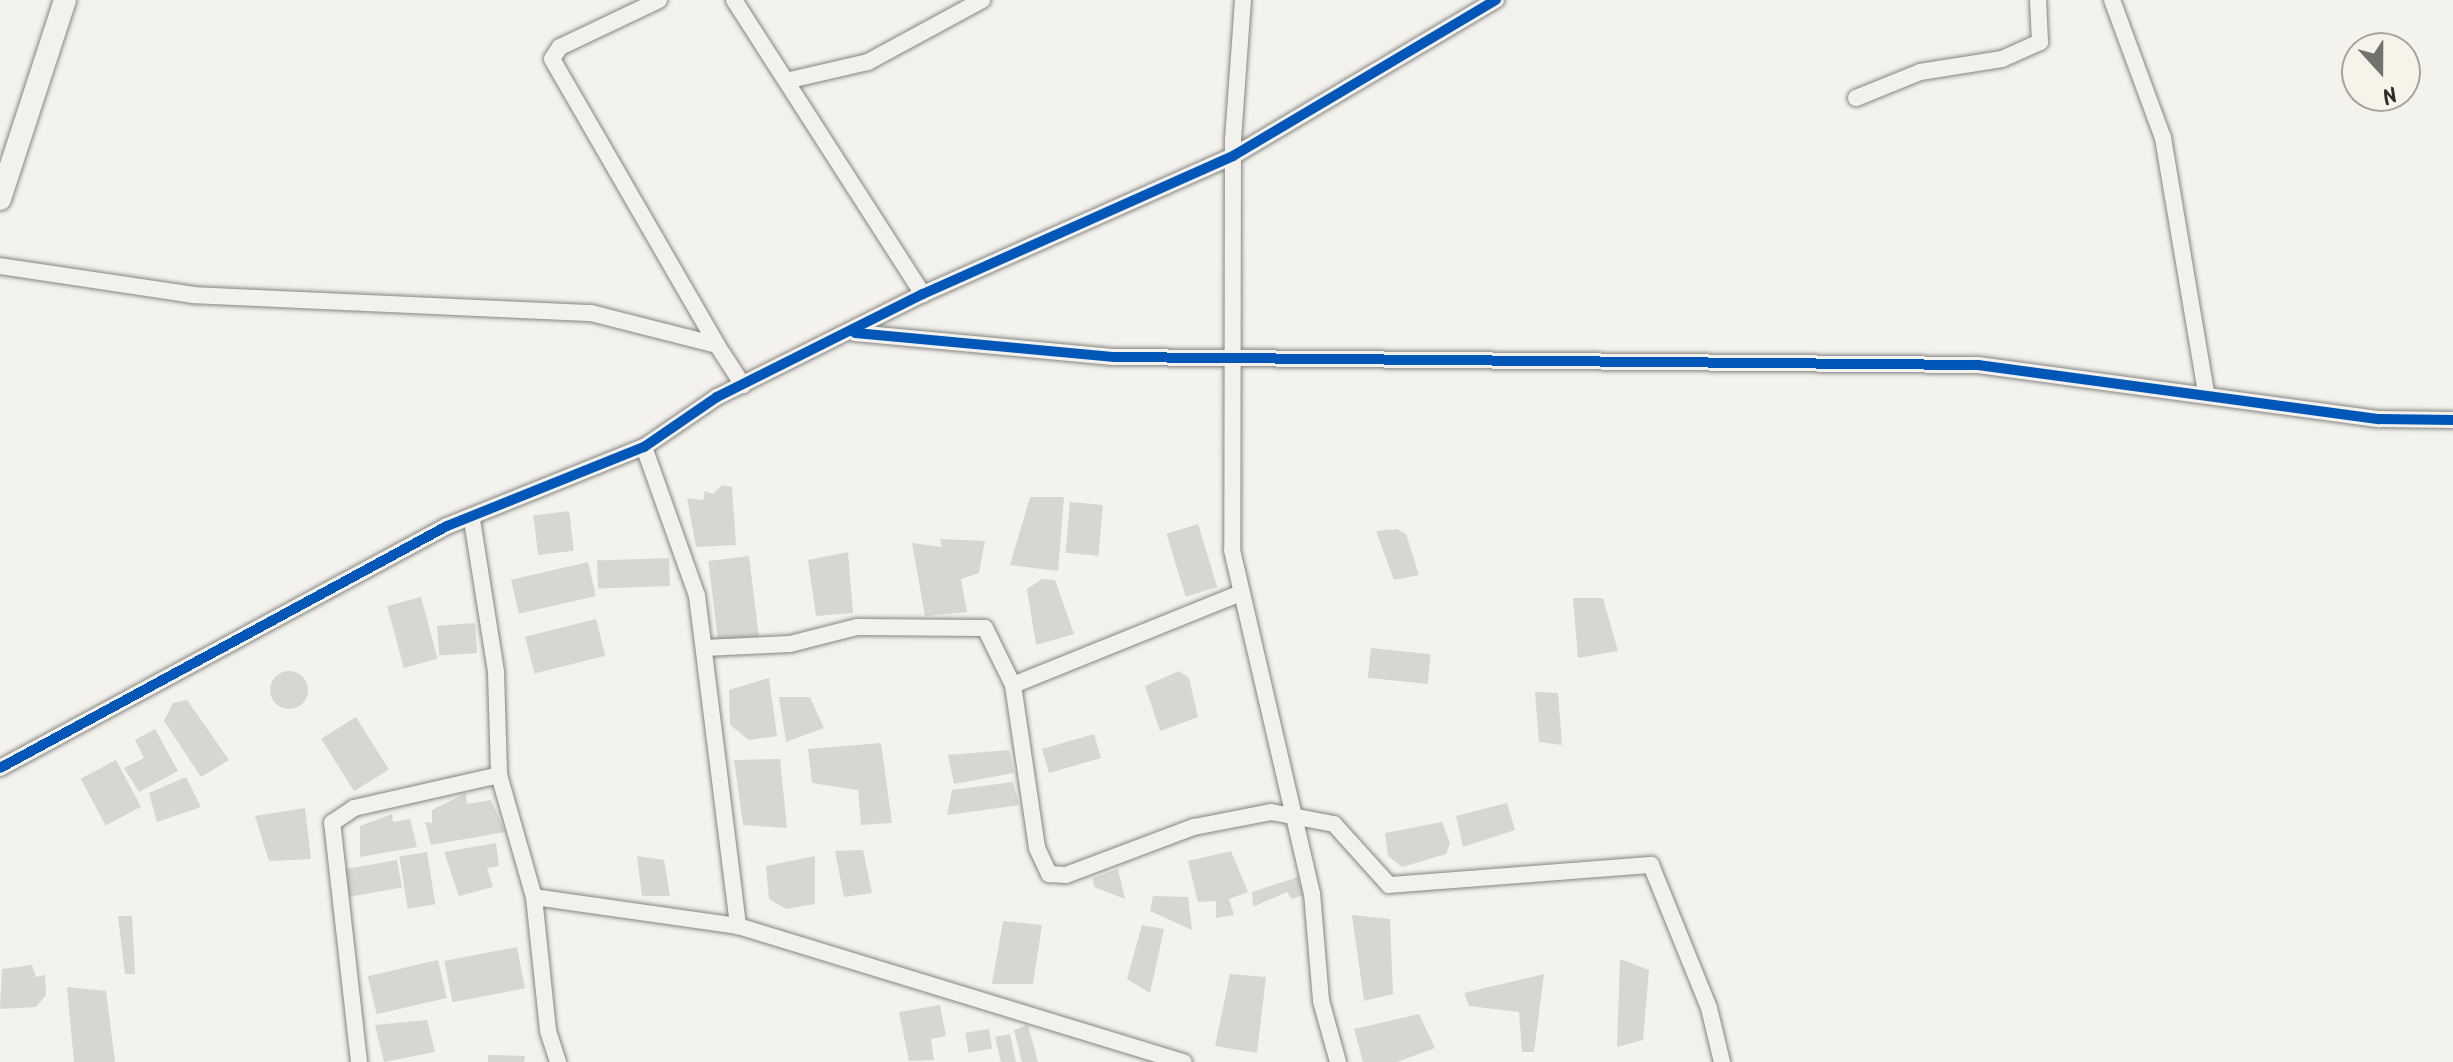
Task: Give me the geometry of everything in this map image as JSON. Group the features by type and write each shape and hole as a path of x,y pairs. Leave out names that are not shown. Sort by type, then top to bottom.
{"street":[{"path":"0,199 65,0"},
{"path":"659,0 569,41 552,59 743,385"},
{"path":"734,0 790,80 833,160 923,294"},
{"path":"790,80 868,62 982,0"},
{"path":"1243,0 1233,156 1227,477 1241,593 1294,821 1338,1062"},
{"path":"0,768 447,526 472,520 644,447 743,385 855,333 923,294 1233,156 1496,0"},
{"path":"1856,98 1920,72 2002,59 2040,42 2038,0"},
{"path":"2112,0 2163,138 2206,392"},
{"path":"0,266 193,295 591,313 717,345"},
{"path":"855,333 920,344 1229,359 1978,365 2206,392 2379,419 2453,420"},
{"path":"644,447 697,596 738,926"},
{"path":"472,520 496,672 499,775 534,897 548,1031 558,1062"},
{"path":"1013,685 1241,593"},
{"path":"704,648 790,644 857,627 985,628 1013,685 1037,848 1049,874 1066,875 1194,827 1271,812 1294,821 1334,824 1389,885 1651,865 1709,1008 1722,1062"},
{"path":"359,1062 332,823 354,808 499,775"},
{"path":"534,897 738,926 1184,1062"}],"building":[{"path":"722,485 732,487 736,545 696,547 687,498 703,500 705,491 713,494"},
{"path":"1030,497 1064,497 1058,571 1010,565"},
{"path":"1070,502 1103,505 1098,556 1066,553"},
{"path":"569,511 574,551 538,555 533,515"},
{"path":"1198,524 1217,587 1186,597 1166,534"},
{"path":"1397,529 1406,534 1419,575 1394,580 1376,531"},
{"path":"940,539 985,541 979,573 961,579 967,612 925,616 912,543 942,547"},
{"path":"848,552 853,613 816,616 808,560"},
{"path":"749,556 759,636 718,641 708,561"},
{"path":"669,558 670,586 598,588 597,561"},
{"path":"588,562 596,596 519,614 511,580"},
{"path":"1042,579 1055,580 1074,634 1036,645 1027,589"},
{"path":"421,597 438,659 404,668 387,606"},
{"path":"1573,598 1603,598 1618,651 1578,658"},
{"path":"596,619 605,656 534,674 525,637"},
{"path":"475,623 477,653 439,656 437,626"},
{"path":"1371,648 1431,654 1428,684 1368,678"},
{"path":"289,671 302,677 308,690 302,703 289,709 276,703 270,690 276,677"},
{"path":"1179,671 1189,678 1198,717 1160,731 1145,686"},
{"path":"769,678 777,736 749,740 730,725 729,690"},
{"path":"1535,692 1558,693 1562,745 1539,742"},
{"path":"779,697 810,697 824,728 786,742"},
{"path":"187,700 229,760 201,777 164,721 173,703"},
{"path":"356,717 389,770 354,791 321,739"},
{"path":"155,729 178,771 139,792 124,768 144,758 135,740"},
{"path":"1094,734 1101,758 1049,773 1042,749"},
{"path":"881,743 892,823 861,825 858,790 812,783 808,749"},
{"path":"1009,750 1014,773 954,784 948,755"},
{"path":"780,759 787,828 743,825 734,760"},
{"path":"116,760 141,807 106,826 81,779"},
{"path":"186,777 201,807 157,822 149,793"},
{"path":"1013,782 1019,805 947,815 952,790"},
{"path":"466,793 467,804 491,800 505,832 431,845 425,822 432,823 432,810"},
{"path":"1507,803 1515,830 1463,847 1456,816"},
{"path":"305,808 311,859 269,861 255,816"},
{"path":"392,814 393,822 410,819 417,847 360,857 360,826"},
{"path":"1442,822 1450,843 1446,854 1402,867 1388,856 1385,833"},
{"path":"496,843 499,866 487,868 493,887 459,896 444,852"},
{"path":"863,850 872,893 844,897 835,851"},
{"path":"1231,851 1248,892 1229,899 1234,915 1216,918 1216,901 1198,902 1188,861"},
{"path":"427,852 435,904 408,909 399,856"},
{"path":"637,856 664,860 670,896 642,896"},
{"path":"815,856 815,904 786,909 769,899 766,866"},
{"path":"397,860 402,888 350,897 345,869"},
{"path":"1118,869 1125,899 1094,887 1093,878"},
{"path":"1298,877 1303,895 1292,899 1287,892 1253,907 1252,892"},
{"path":"1153,896 1188,897 1192,930 1150,911"},
{"path":"1352,915 1390,919 1393,994 1364,1001"},
{"path":"118,916 132,916 135,974 125,974"},
{"path":"1003,921 1042,925 1033,984 992,984"},
{"path":"1142,925 1164,929 1150,993 1127,979"},
{"path":"517,947 525,988 452,1002 444,961"},
{"path":"1620,959 1649,970 1643,1040 1617,1047"},
{"path":"438,960 447,998 377,1014 368,976"},
{"path":"32,965 36,977 45,975 46,995 36,1007 0,1009 2,969"},
{"path":"1230,974 1266,977 1257,1053 1215,1046"},
{"path":"1544,974 1534,1052 1522,1052 1519,1012 1469,1006 1464,993"},
{"path":"67,987 106,991 115,1062 74,1062"},
{"path":"940,1005 946,1036 931,1039 934,1060 909,1061 899,1012"},
{"path":"1419,1014 1435,1048 1397,1062 1363,1062 1354,1029"},
{"path":"427,1020 435,1052 384,1062 375,1025"},
{"path":"1028,1025 1038,1062 1022,1062 1014,1030"},
{"path":"989,1029 992,1049 968,1053 965,1033"},
{"path":"1010,1034 1016,1062 1001,1062 995,1037"},
{"path":"488,1055 525,1056 524,1062 488,1062"}],"cycle path":[{"path":"0,768 447,526 644,447 717,397 923,294 1233,156 1496,0"},
{"path":"855,333 1113,357 1978,365 2379,419 2453,420"}]}
